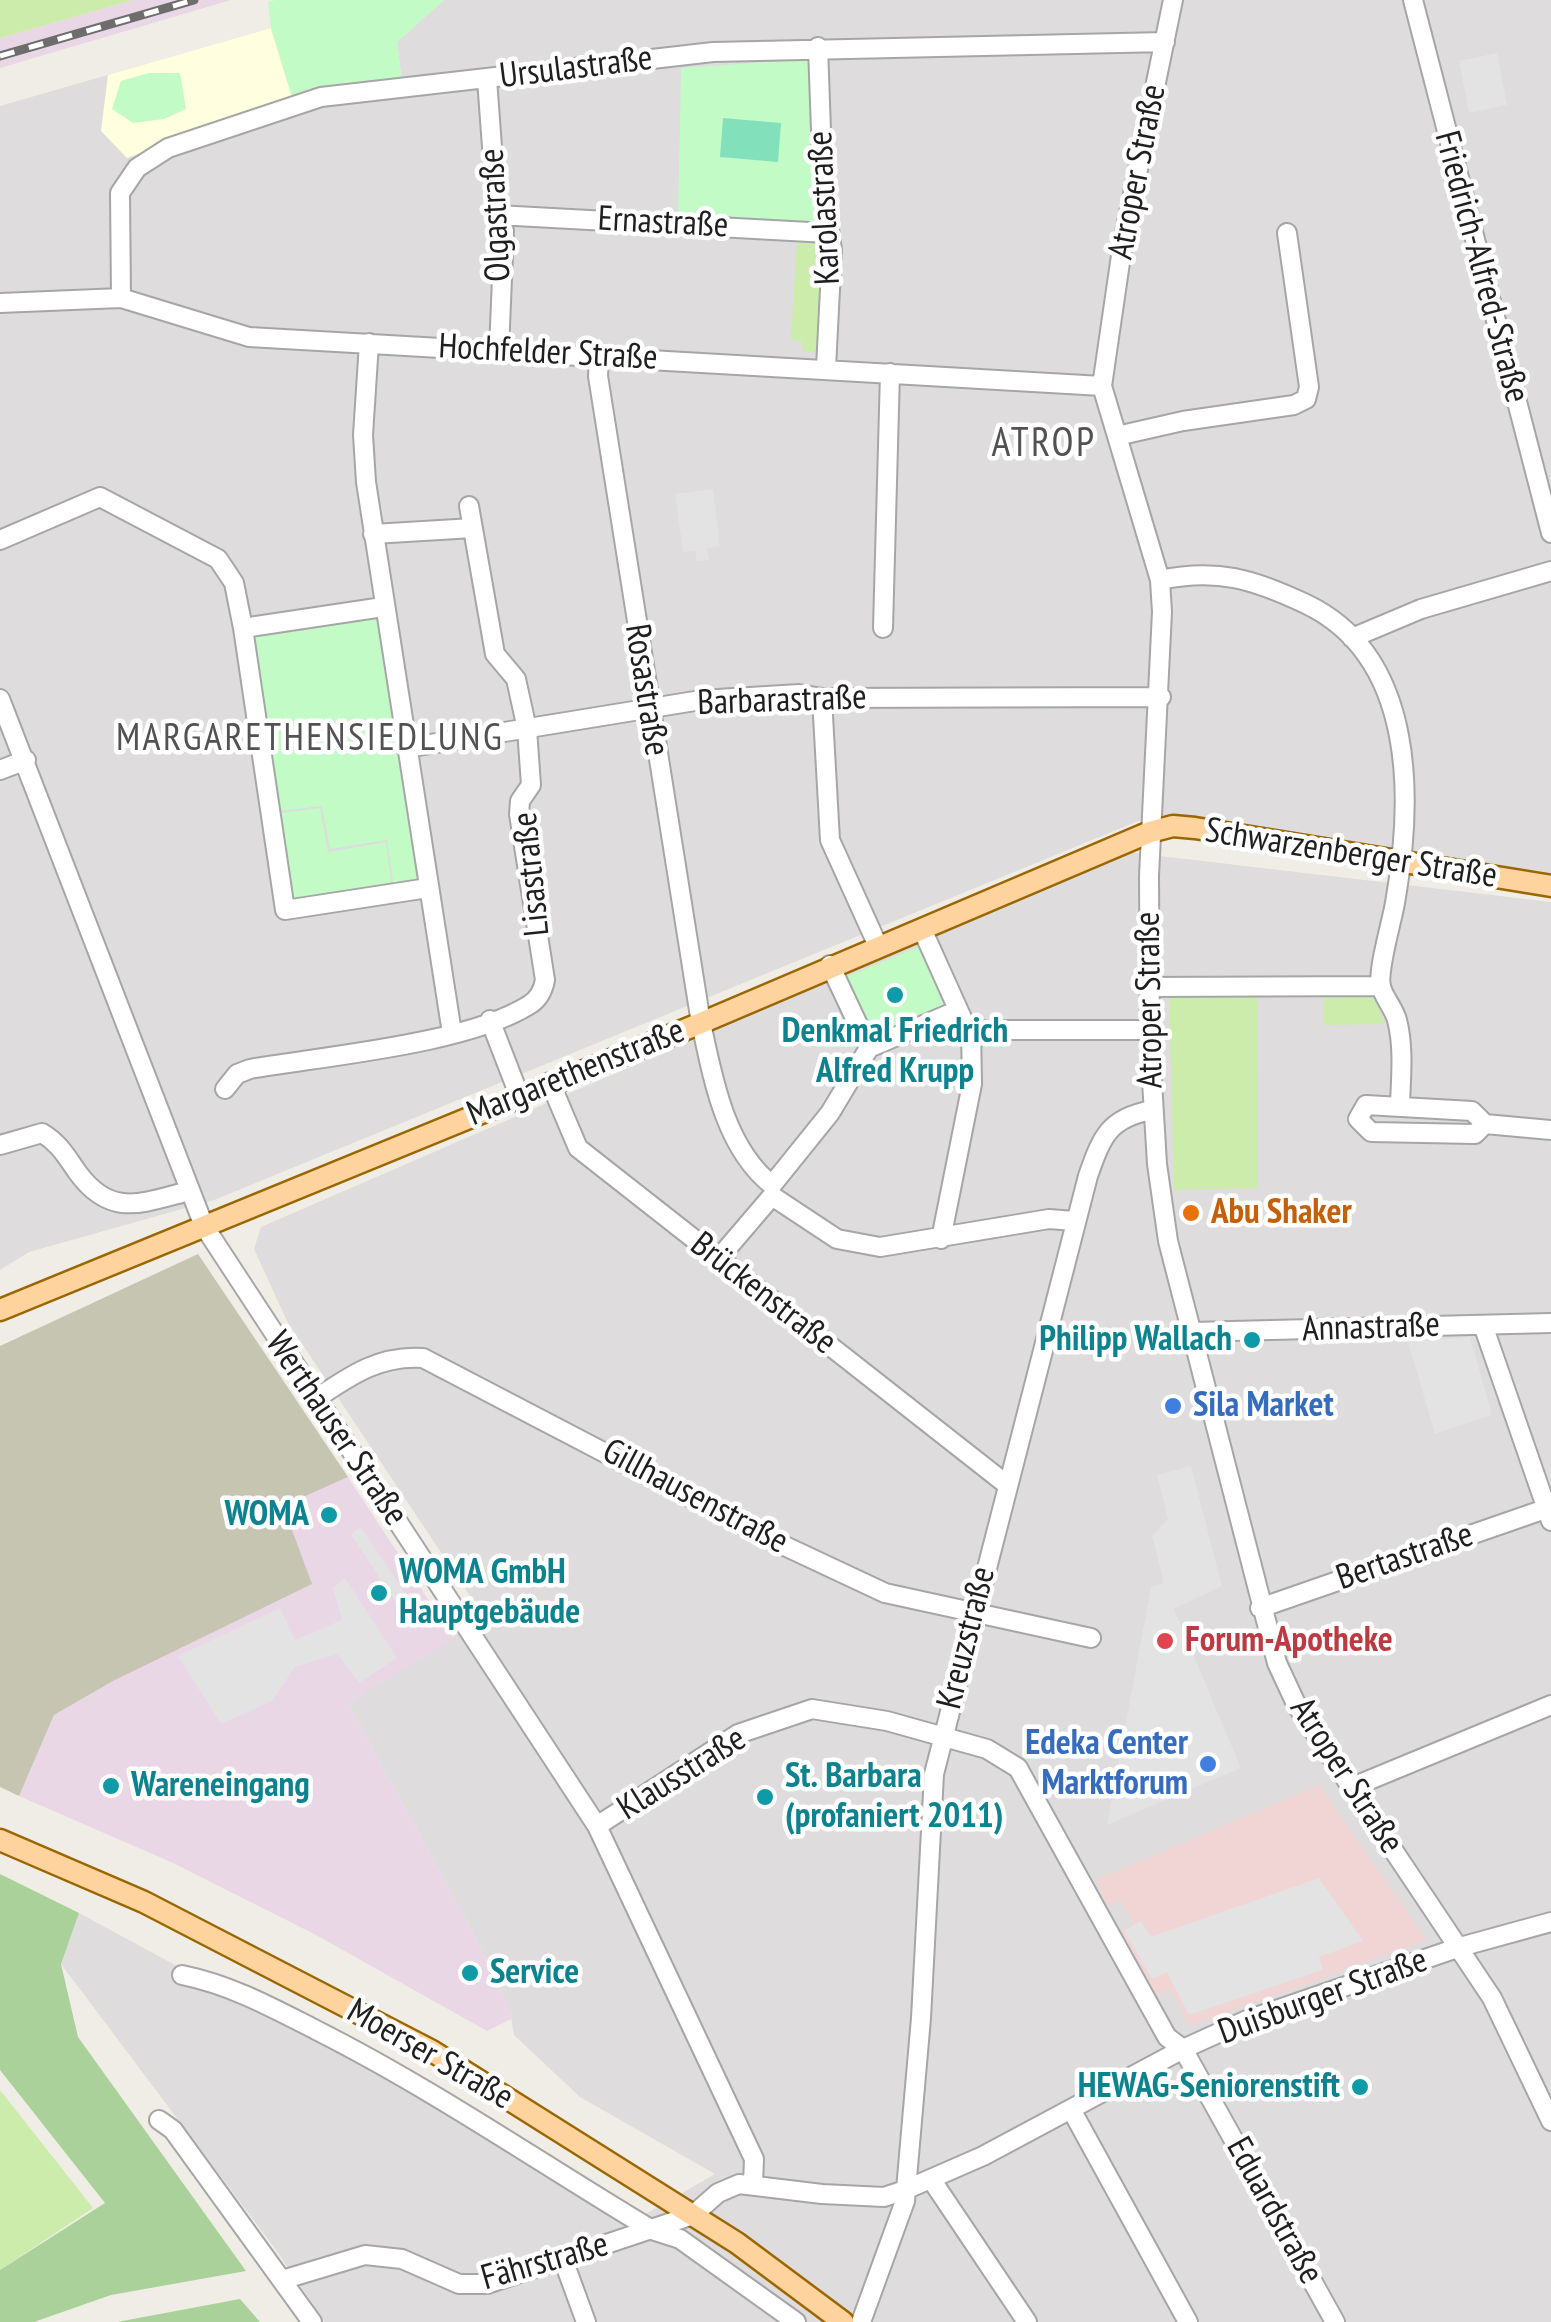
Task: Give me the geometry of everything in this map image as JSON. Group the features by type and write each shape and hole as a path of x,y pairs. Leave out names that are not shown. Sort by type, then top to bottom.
{"main road":[{"name":"Schwarzenberger Straße","path":"1150,832 1173,826 1195,828 1551,886"},
{"name":"Margarethenstraße","path":"0,1310 700,1023 1150,832"},
{"name":"Moerser Straße","path":"0,1840 144,1902 432,2052 693,2215 838,2320"}],"street":[{"name":"Atroper Straße","path":"1173,0 1123,242 1102,386 1160,580 1161,697 1150,832 1149,986 1152,1110 1168,1241 1260,1608 1297,1706 1492,1998 1551,2121"},
{"name":"Friedrich-Alfred-Straße","path":"1413,0 1551,533"},
{"name":"Ursulastraße","path":"121,298 120,193 137,168 168,148 321,97 713,52 1165,42"},
{"name":"Karolastraße","path":"818,48 832,250 826,368"},
{"name":"Olgastraße","path":"487,79 497,215 504,231 499,350"},
{"name":"Ernastraße","path":"497,215 828,233"},
{"path":"1117,436 1183,421 1294,406 1306,399 1310,387 1287,233"},
{"name":"Hochfelder Straße","path":"0,304 121,298 249,337 1102,386"},
{"path":"369,344 363,435 373,534 452,1033"},
{"name":"Rosastraße","path":"599,356 598,376 700,1023 714,1082 736,1140 772,1190 836,1239 880,1247 1050,1219 1074,1221"},
{"path":"883,628 890,373"},
{"path":"0,540 100,497 218,559 234,583 243,628 285,910 428,888"},
{"name":"Lisastraße","path":"225,1089 237,1074 250,1069 452,1033 531,1004 542,992 545,980 519,814 520,801 531,786 527,729 516,678 494,654 469,506"},
{"path":"373,534 473,528"},
{"path":"1160,580 1201,571 1262,584 1324,612 1352,638 1392,705 1404,742 1403,861 1380,986 1397,1021 1400,1104"},
{"path":"1352,638 1421,609 1551,571"},
{"path":"243,628 383,607"},
{"name":"Barbarastraße","path":"406,748 701,700 799,694 822,698 1161,697"},
{"path":"822,698 830,840 878,946"},
{"name":"Werthauser Straße","path":"0,699 204,1226 598,1826 754,2159 753,2183"},
{"path":"0,770 26,760"},
{"path":"922,929 956,1011 971,1030 972,1084 941,1239"},
{"path":"830,965 869,1048"},
{"path":"1149,986 1380,986"},
{"path":"718,1258 830,1114 869,1048 956,1011"},
{"path":"490,1020 519,1094"},
{"path":"971,1030 1150,1030"},
{"name":"Brückenstraße","path":"550,1082 578,1148 1006,1484"},
{"path":"1485,1124 1475,1134 1410,1134 1371,1132 1358,1119 1366,1105 1400,1104 1472,1111 1485,1124 1551,1130"},
{"name":"Kreuzstraße","path":"860,2322 905,2190 921,2018 934,1774 972,1613 1074,1221 1096,1152 1110,1127 1127,1114 1152,1110"},
{"path":"0,1145 42,1132 58,1142 99,1198 119,1204 139,1204 189,1191"},
{"name":"Annastraße","path":"1192,1332 1551,1323"},
{"path":"1483,1324 1549,1512"},
{"name":"Gillhausenstraße","path":"317,1398 360,1369 400,1356 424,1358 772,1540 869,1585 972,1613 1091,1638"},
{"name":"Bertastraße","path":"1260,1608 1549,1512"},
{"path":"1350,1788 1551,1705"},
{"name":"Klausstraße","path":"598,1826 738,1734 812,1709 943,1736 1004,1756 1018,1768 1167,2037 1183,2049"},
{"name":"Duisburger Straße","path":"753,2183 822,2194 884,2196 905,2190 1247,2020 1460,1947 1551,1922"},
{"path":"182,1975 224,1983 356,2050 478,2120 652,2230 680,2239 796,2322"},
{"name":"Eduardstraße","path":"1183,2049 1335,2322"},
{"path":"1072,2110 1188,2322"},
{"path":"159,2120 173,2130 312,2322"},
{"path":"931,2178 1026,2322"},
{"path":"693,2215 718,2193 753,2183"},
{"name":"Fährstraße","path":"282,2280 365,2255 402,2260 460,2284 488,2284 564,2262 693,2215"},
{"path":"564,2262 586,2322"}],"shaded area":[{"path":"133,0 231,0 0,68 0,38"},
{"path":"444,0 1408,0 1551,548 1551,883 1153,815 214,1200 29,1252 0,1270 0,106 271,28 294,100 402,83 397,42"},
{"path":"1418,0 1551,0 1551,513"},
{"path":"271,28 292,96 127,158 101,131 108,75"},
{"path":"1497,53 1507,105 1469,113 1459,61"},
{"path":"713,489 720,546 707,548 709,560 697,561 695,551 683,552 675,494"},
{"path":"1126,852 1551,902 1551,2322 325,2322 276,2250 61,1964 79,1913 467,2123 625,2226 715,2174 580,2097 514,2035 510,2011 479,1944 348,1703 484,1617 287,1321 254,1249 261,1227"},
{"path":"198,1254 348,1477 283,1506 312,1584 113,1681 54,1715 19,1796 0,1787 0,1346"},
{"path":"1470,1337 1492,1415 1435,1434 1408,1342"},
{"path":"1191,1466 1222,1586 1174,1609 1241,1768 1107,1825 1151,1587 1164,1583 1152,1536 1168,1519 1157,1475"},
{"path":"348,1477 454,1639 348,1703 479,1944 510,2011 511,2019 487,2031 316,1935 173,1863 19,1796 54,1715 113,1681 311,1584 283,1506"},
{"path":"361,1527 414,1607 403,1614 351,1534"},
{"path":"345,1578 397,1658 359,1683 337,1654 295,1667 272,1701 221,1724 178,1656 280,1608 295,1640 342,1620 333,1588"},
{"path":"1319,1785 1427,1940 1190,2026 1170,1989 1156,1996 1120,1932 1134,1923 1120,1900 1107,1907 1096,1880","holes":["1141,1921 1150,1937 1318,1957 1323,1970 1190,2015 1166,1971 1152,1979"]},
{"path":"1319,1878 1363,1941 1319,1957 1323,1970 1189,2015 1167,1972 1152,1979 1124,1931 1141,1921 1151,1937"}],"green space":[{"path":"0,0 133,0 0,38"},
{"path":"444,0 397,42 402,84 293,101 271,28 268,2"},
{"path":"812,59 814,226 678,222 681,68"},
{"path":"149,73 180,73 186,109 164,119 133,123 112,109 121,81"},
{"path":"723,118 781,123 778,162 720,157"},
{"path":"797,241 819,243 823,249 818,352 803,352 802,341 791,340"},
{"path":"376,616 420,884 394,888 387,840 330,849 322,806 278,811 250,633"},
{"path":"320,808 328,852 386,842 392,888 295,903 281,813"},
{"path":"921,946 945,1009 873,1040 843,978"},
{"path":"1169,994 1257,995 1258,1188 1174,1190"},
{"path":"1324,998 1375,999 1385,1024 1324,1025"},
{"path":"0,1874 79,1913 61,1964 78,2037 246,2271 111,2295 34,2322 0,2322 0,2270 105,2203 0,2070"},
{"path":"0,2090 93,2208 0,2270"},
{"path":"240,2299 260,2322 117,2322"}],"railway":[{"path":"0,56 194,0"}],"place":[{"name":"Denkmal Friedrich Alfred Krupp","path":"895,995"},
{"name":"Abu Shaker","path":"1191,1213"},
{"name":"Philipp Wallach","path":"1252,1340"},
{"name":"Sila Market","path":"1173,1406"},
{"name":"WOMA","path":"329,1515"},
{"name":"WOMA GmbH Hauptgebäude","path":"379,1593"},
{"name":"Forum-Apotheke","path":"1165,1641"},
{"name":"Edeka Center Marktforum","path":"1208,1764"},
{"name":"Wareneingang","path":"111,1786"},
{"name":"St. Barbara (profaniert 2011)","path":"765,1797"},
{"name":"Service","path":"470,1973"},
{"name":"HEWAG-Seniorenstift","path":"1360,2087"}],"district":[{"name":"ATROP","path":"1044,445"},
{"name":"MARGARETHENSIEDLUNG","path":"310,739"}]}
